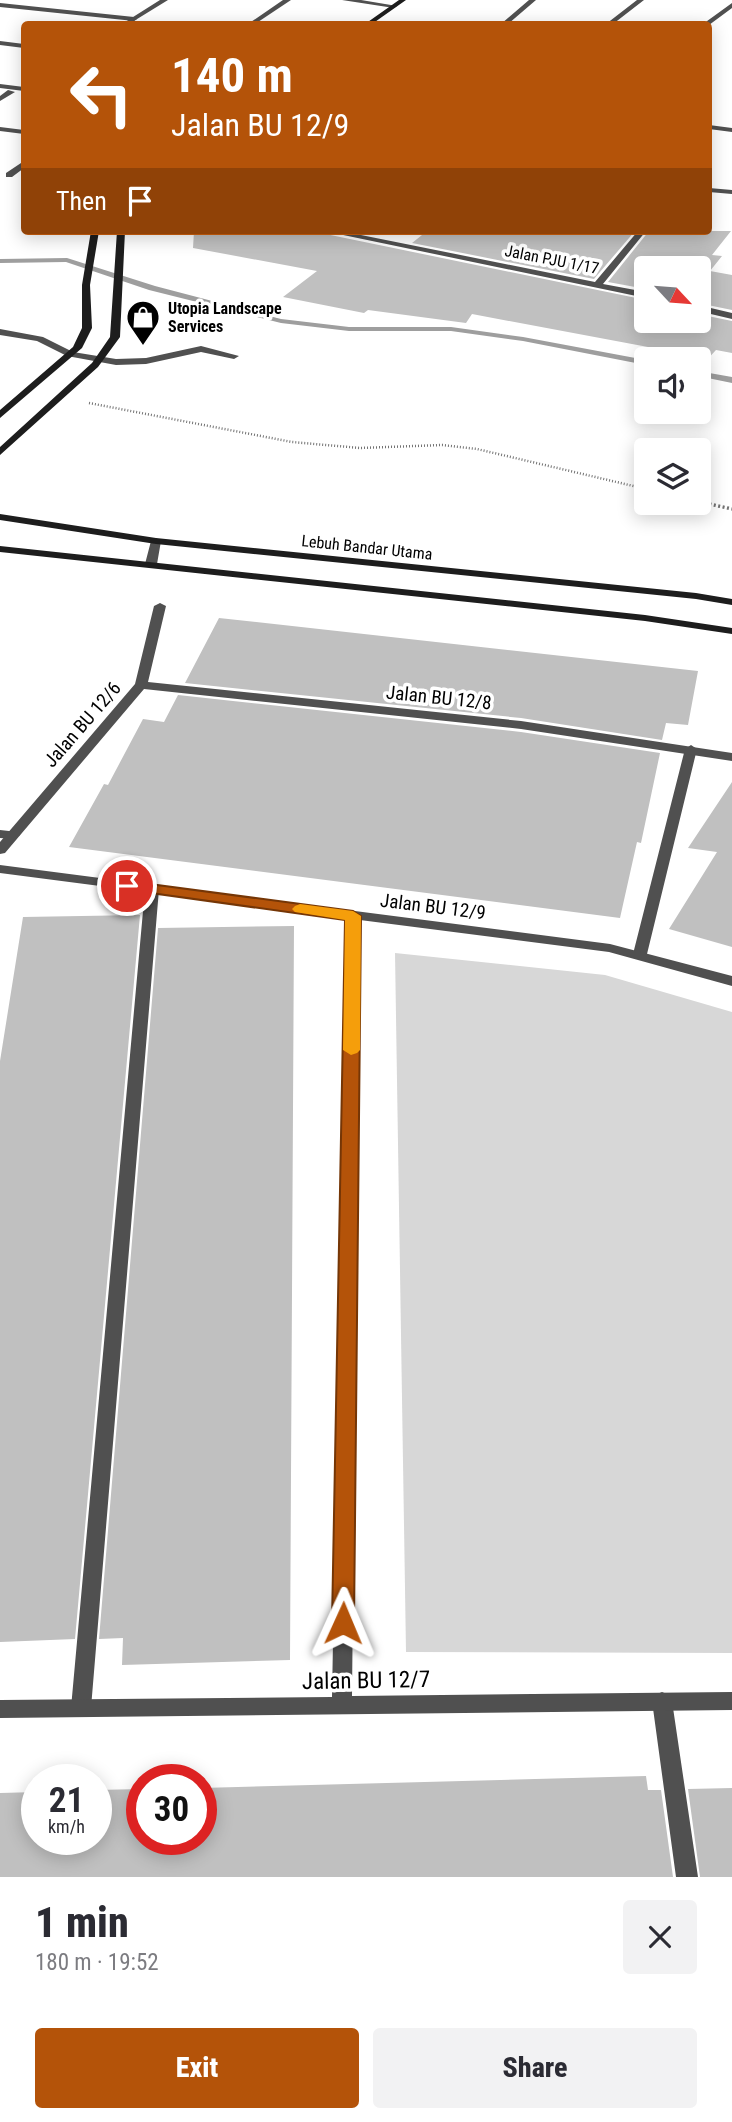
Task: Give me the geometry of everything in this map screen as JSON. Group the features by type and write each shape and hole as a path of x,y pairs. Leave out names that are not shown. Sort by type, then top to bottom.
{"main road":[{"path":"372,21 403,0"},
{"path":"0,415 43,394 99,358 115,337 121,235 95,235 86,285 87,328 77,348 70,354 43,394 0,452"},
{"name":"Lebuh Bandar Utama","path":"0,517 156,541 732,602"},
{"path":"0,549 631,616 732,631"}],"street":[{"path":"130,21 165,0"},
{"path":"256,21 288,0"},
{"path":"345,0 394,6"},
{"path":"508,21 533,0"},
{"path":"613,21 641,0"},
{"path":"0,5 134,19"},
{"path":"710,21 732,5"},
{"path":"0,43 21,46"},
{"path":"0,86 21,89"},
{"path":"0,99 11,92"},
{"path":"712,127 732,130"},
{"path":"0,128 21,132"},
{"path":"9,176 21,167"},
{"path":"712,190 732,192"},
{"name":"Jalan PJU 1/17","path":"348,235 634,293"},
{"path":"598,284 639,235"},
{"path":"711,311 732,316"},
{"path":"0,332 40,339 70,354 131,363 201,349 234,356"},
{"path":"151,564 156,541"},
{"name":"Jalan BU 12/6","path":"0,850 6,834 141,685 160,606"},
{"name":"Jalan BU 12/8","path":"141,685 520,725 691,748 732,757"},
{"path":"640,954 691,748"},
{"name":"Jalan BU 12/9","path":"0,869 610,948 732,981"},
{"path":"80,1707 152,889"},
{"path":"342,1705 353,916"},
{"path":"662,1701 687,1877"},
{"name":"Jalan BU 12/7","path":"0,1709 732,1701"}],"path":[{"path":"43,394 292,442 360,448 442,445 477,449 634,486"},
{"path":"711,504 732,509"}],"shaded area":[{"path":"395,953 605,975 732,1012 732,1653 406,1652"}],"building":[{"path":"712,231 731,231 712,255 722,256 711,270 711,256 634,256 634,287 608,282 646,235 712,235"},
{"path":"194,235 330,235 634,298 634,333 711,333 711,317 732,321 732,353 716,350 711,355 711,347 648,347 472,314 466,323 368,310 364,313 283,297 317,271 193,248"},
{"path":"422,235 632,235 594,279 412,243"},
{"path":"711,271 732,275 732,310 711,306"},
{"path":"219,618 698,671 688,725 666,723 662,740 521,718 185,683"},
{"path":"178,695 521,732 660,753 641,843 637,842 620,918 69,847 104,784 108,785 143,719 164,722"},
{"path":"732,782 732,947 669,929 717,852 688,848"},
{"path":"140,915 75,1639 0,1642 0,1061 23,917"},
{"path":"294,926 290,1660 122,1665 123,1638 99,1639 158,928"},
{"path":"646,1776 648,1790 661,1790 673,1877 0,1877 0,1793 21,1792 21,1855 112,1855 112,1790 126,1789 126,1855 217,1855 217,1788"},
{"path":"732,1788 732,1877 700,1877 688,1789"}],"waterway":[{"path":"0,261 67,260 152,288 281,321 349,329 451,329 523,339 634,361"},
{"path":"711,376 732,380"}],"slow traffic":[{"path":"300,909 353,916 351,1050"}],"place":[{"name":"Utopia Landscape Services","path":"143,347"}],"route":[{"path":"127,886 353,916 343,1623"}]}
